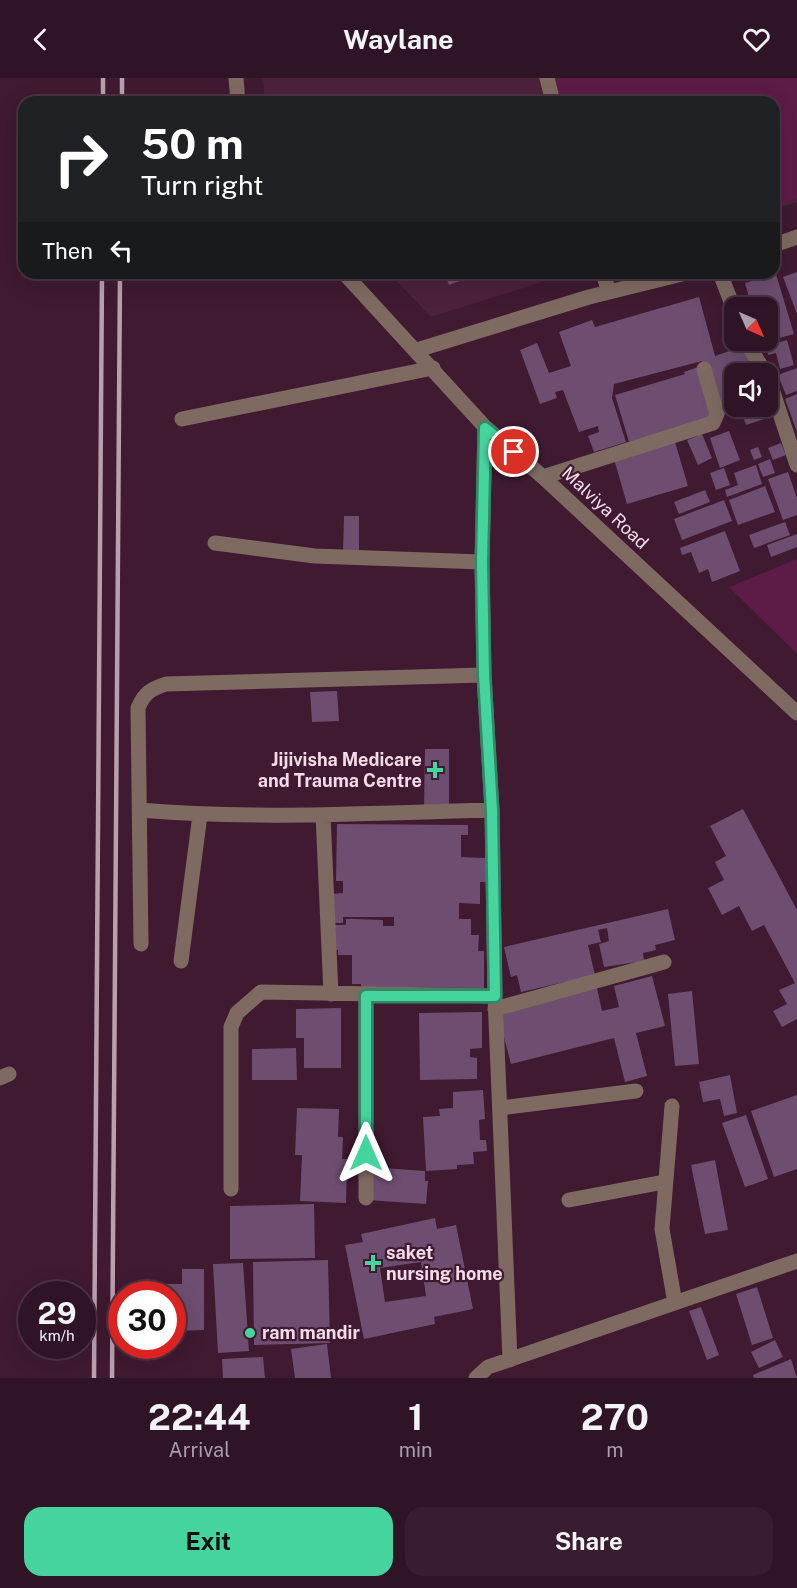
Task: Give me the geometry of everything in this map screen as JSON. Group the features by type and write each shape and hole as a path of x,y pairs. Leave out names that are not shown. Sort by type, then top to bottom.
{"street":[{"path":"236,78 238,96"},
{"path":"547,78 552,96"},
{"path":"780,243 797,237"},
{"name":"Malviya Road","path":"350,279 417,350 485,428 543,477 797,713"},
{"path":"605,279 609,292"},
{"path":"417,350 609,292 662,279"},
{"path":"722,279 729,297"},
{"path":"182,419 433,368"},
{"path":"543,477 713,423 717,414 704,369"},
{"path":"778,408 797,465"},
{"path":"485,428 482,562 484,675 492,810 495,1003 510,1360"},
{"path":"215,543 315,556 482,562"},
{"path":"141,944 138,708 143,696 150,690 166,684 484,675"},
{"path":"140,810 200,815 323,815 492,810"},
{"path":"181,961 200,815"},
{"path":"323,815 331,994"},
{"path":"231,1189 231,1027 237,1013 261,992 495,1003 664,962"},
{"path":"366,996 366,1198"},
{"path":"500,1108 636,1091"},
{"path":"672,1106 664,1182 662,1229 675,1303"},
{"path":"569,1200 664,1182"},
{"path":"476,1378 490,1373 510,1360 797,1261"}],"shaded area":[{"path":"263,78 797,78 797,202 780,207 780,96 264,96"},
{"path":"549,78 797,78 797,199 780,205 780,96 556,96"},
{"path":"395,279 551,279 431,317"},
{"path":"797,559 797,654 729,587"}],"building":[{"path":"797,272 797,314 783,277"},
{"path":"446,279 465,279 449,285"},
{"path":"759,279 778,279 794,334 778,338 778,297 749,297 745,283"},
{"path":"699,297 715,356 730,351 746,351 750,363 724,363 723,415 702,361 614,384 612,398 626,442 594,452 588,436 599,432 598,426 579,432 563,390 555,392 557,398 540,404 520,350 537,343 549,373 571,366 559,332 592,320 595,327"},
{"path":"787,340 794,365 780,369 776,353 768,355 767,351 778,351 778,343"},
{"path":"698,367 713,417 629,442 615,395 685,374 684,372"},
{"path":"797,368 797,391 786,395 778,375"},
{"path":"797,394 797,432 785,399"},
{"path":"743,417 770,417 746,425"},
{"path":"729,431 740,460 720,468 710,438"},
{"path":"702,434 712,458 698,465 687,440"},
{"path":"675,442 688,486 627,504 614,459"},
{"path":"781,443 786,455 773,460 768,448"},
{"path":"758,447 762,457 754,460 750,450"},
{"path":"770,459 775,473 763,477 758,464"},
{"path":"756,465 762,484 727,497 725,490 738,485 734,473"},
{"path":"724,468 730,485 716,490 710,473"},
{"path":"788,472 797,498 797,515 783,520 768,479"},
{"path":"765,486 775,512 738,525 729,500"},
{"path":"705,490 710,502 679,514 674,502"},
{"path":"724,500 732,521 682,540 674,519"},
{"path":"344,516 359,516 359,553 343,553"},
{"path":"785,522 790,535 754,548 749,535"},
{"path":"725,531 740,571 712,582 708,569 699,573 691,552 682,555 680,548"},
{"path":"797,534 797,547 771,557 767,545"},
{"path":"337,691 339,721 312,722 310,692"},
{"path":"425,749 449,749 449,809 424,809"},
{"path":"743,809 797,910 797,1019 782,1027 773,1011 787,1004 779,990 795,983 764,925 752,931 739,906 722,915 708,888 724,880 715,862 726,856 710,826"},
{"path":"337,824 468,825 468,835 461,835 461,857 486,858 486,882 480,882 480,904 459,903 459,919 471,919 471,935 479,935 478,951 484,951 484,988 374,987 361,990 361,984 352,984 352,955 338,955 338,950 331,949 331,925 346,925 346,919 356,919 383,920 383,926 394,926 394,917 343,917 343,923 332,923 332,894 343,893 343,881 336,881"},
{"path":"668,909 675,940 655,945 656,950 643,953 644,961 604,967 599,944 609,941 607,928 598,930 601,942 588,945 595,975 521,992 517,975 511,977 504,947"},
{"path":"652,976 665,1026 636,1033 647,1076 625,1082 614,1038 511,1064 498,1014 597,988 602,1011 619,1007 614,986"},
{"path":"692,991 699,1064 675,1066 668,994"},
{"path":"341,1008 341,1068 304,1068 304,1038 296,1038 296,1009"},
{"path":"482,1012 482,1048 470,1049 470,1057 477,1058 477,1079 420,1080 419,1013"},
{"path":"296,1048 297,1080 252,1080 252,1049"},
{"path":"730,1075 737,1113 724,1116 720,1099 703,1102 699,1082"},
{"path":"483,1090 485,1119 479,1120 480,1140 486,1140 487,1151 473,1152 474,1164 457,1165 457,1169 426,1171 423,1117 440,1116 439,1109 453,1108 453,1092"},
{"path":"797,1095 797,1169 774,1177 751,1111"},
{"path":"297,1108 339,1109 338,1137 343,1137 342,1159 347,1159 346,1203 300,1201 302,1155 295,1155"},
{"path":"746,1115 768,1179 745,1187 722,1123"},
{"path":"715,1160 728,1230 705,1234 691,1165"},
{"path":"369,1167 425,1171 425,1181 428,1181 426,1204 367,1200"},
{"path":"314,1204 315,1258 230,1259 230,1206"},
{"path":"435,1218 437,1229 456,1225 473,1309 434,1317 435,1324 364,1339 345,1245 363,1242 361,1234","holes":["421,1262 426,1296 385,1302 380,1268"]},
{"path":"328,1260 330,1343 254,1345 253,1262"},
{"path":"243,1263 249,1351 218,1353 213,1264"},
{"path":"182,1269 204,1269 204,1330 186,1331 186,1281 182,1281"},
{"path":"757,1287 773,1338 752,1345 736,1294"},
{"path":"701,1307 719,1355 707,1360 689,1311"},
{"path":"775,1340 783,1357 759,1368 751,1352"},
{"path":"327,1344 331,1378 295,1378 291,1349"},
{"path":"263,1357 265,1378 223,1378 222,1359"},
{"path":"791,1359 797,1378 754,1378 753,1375"}],"railway":[{"path":"103,78 103,96"},
{"path":"122,78 122,96"},
{"path":"94,1378 102,279"},
{"path":"112,1378 120,279"}],"place":[{"name":"Jijivisha Medicare and Trauma Centre","path":"435,770"},
{"name":"saket nursing home","path":"373,1263"},
{"name":"ram mandir","path":"250,1333"}],"route":[{"path":"366,1153 366,996 495,996 492,810 484,675 482,562 485,428 514,452"}]}
